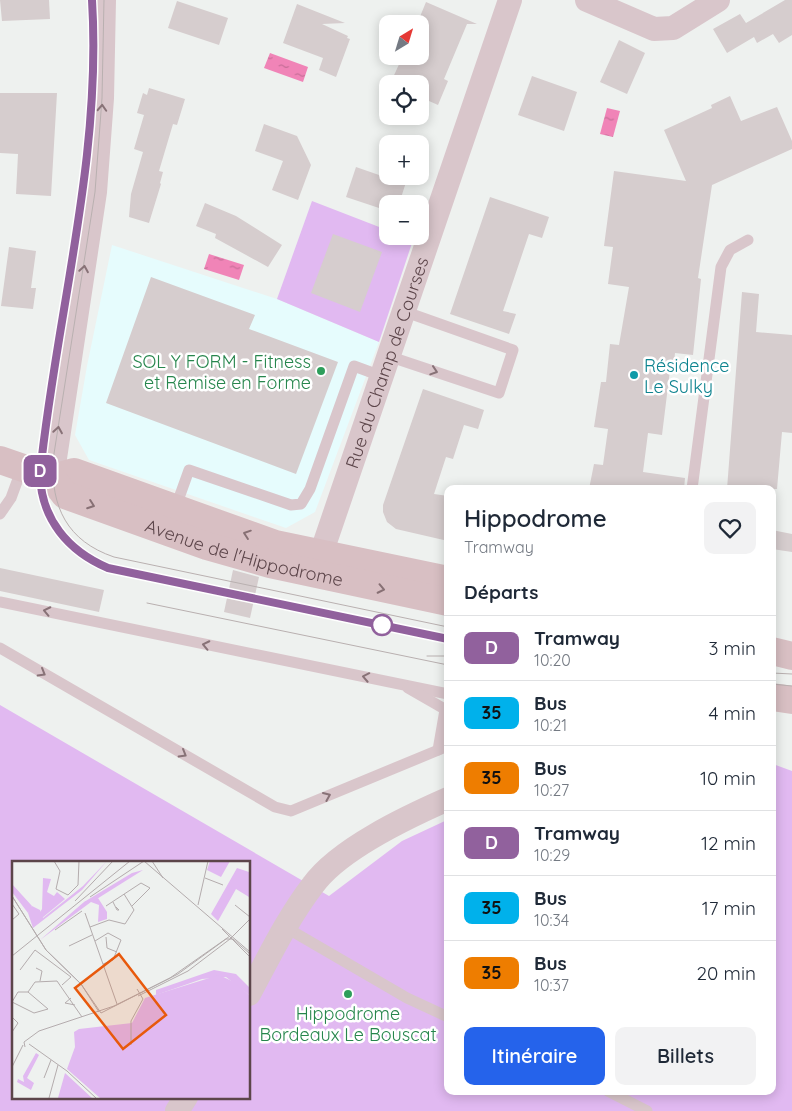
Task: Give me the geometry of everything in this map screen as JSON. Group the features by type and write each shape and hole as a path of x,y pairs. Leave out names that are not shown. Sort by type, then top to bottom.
{"street":[{"path":"52,478 95,192 102,107 104,0"},
{"name":"Rue du Champ de Courses","path":"321,554 510,0"},
{"path":"587,0 654,29 673,28 718,0"},
{"name":"Avenue de l'Hippodrome","path":"11,464 52,478 65,495 237,554 342,580 444,601"},
{"name":"Avenue de l'Hippodrome","path":"52,478 74,472 275,544 444,579"},
{"path":"237,554 311,562 316,561 321,554"},
{"path":"321,554 325,564 342,580"},
{"path":"776,653 792,656"},
{"path":"776,698 792,700"},
{"path":"250,992 285,927 312,885 328,869 379,834 444,801"},
{"path":"177,1111 185,1098"}],"lane":[{"path":"693,485 721,267 730,250 748,240"},
{"path":"175,509 189,470 291,505 301,504 310,489 354,366 384,366 499,393 513,350 403,311"},
{"path":"0,514 11,498 11,464"},
{"path":"0,602 444,693"},
{"path":"0,648 285,811 291,811 443,748 444,735"},
{"path":"399,683 444,709"},
{"path":"285,927 407,998 444,1015"},
{"path":"616,1095 647,1111"}],"shaded area":[{"path":"312,201 379,227 379,245 411,245 379,342 277,299"},
{"path":"112,245 277,299 379,342 315,512 286,528 89,460 75,435"},
{"name":"Hippodrome Bordeaux Le Bouscat","path":"0,705 329,896 402,841 444,821 444,1095 776,1095 776,765 792,771 792,1111 0,1111"}],"water":[{"path":"270,53 308,67 303,82 264,68"},
{"path":"607,108 620,111 613,137 600,134"},
{"path":"209,254 244,265 239,280 204,269"}],"building":[{"path":"0,0 49,0 50,19 2,21"},
{"path":"785,0 792,0 792,35 779,43 773,34 757,43 754,37 727,53 713,29 740,14 746,23"},
{"path":"177,1 228,18 219,45 168,28"},
{"path":"426,2 477,24 467,24 444,79 448,81 438,105 429,101 429,75 394,75 399,65 429,65 429,15 421,15"},
{"path":"297,4 345,23 322,24 348,36 347,38 350,39 336,77 319,70 323,58 283,43"},
{"path":"619,40 645,53 627,94 600,82"},
{"path":"532,76 577,92 564,131 518,115"},
{"path":"149,88 185,99 177,125 173,124 159,171 163,172 161,184 149,223 129,217 131,194 143,152 134,149 144,115 137,113 143,93 147,95"},
{"path":"0,93 57,93 51,196 16,194 18,154 0,153"},
{"path":"730,96 741,121 777,107 792,141 792,149 712,185 698,278 701,279 693,355 675,353 674,363 671,362 662,435 648,433 643,472 685,478 684,485 590,485 594,464 603,465 608,429 594,427 601,382 606,382 610,344 619,345 629,287 608,284 613,247 604,246 614,171 686,181 664,130 712,108 711,105"},
{"path":"264,124 297,136 311,165 298,200 272,190 283,161 255,151"},
{"path":"356,167 379,175 379,185 405,185 402,195 379,195 379,208 346,197"},
{"path":"490,197 549,217 542,238 529,234 503,311 516,314 509,334 450,314"},
{"path":"205,203 236,216 282,245 268,267 215,238 216,234 196,226"},
{"path":"333,234 382,252 360,312 311,293"},
{"path":"9,247 36,251 31,288 36,288 33,309 1,306"},
{"path":"151,277 255,315 249,329 338,362 296,474 106,403"},
{"path":"742,292 759,294 756,332 792,335 792,433 782,432 777,489 776,485 727,485"},
{"path":"423,389 484,410 478,429 464,425 453,459 446,457 434,494 444,495 444,540 396,529 387,522 383,512 383,505"},
{"path":"776,531 792,534 792,552 776,550"},
{"path":"0,568 104,590 99,612 0,591"},
{"path":"233,570 259,577 250,618 224,612"}],"tram line":[{"path":"92,0 91,98 83,192 40,474 45,506 51,519 69,543 81,553 108,568 444,638"},
{"name":"D","path":"92,0 91,98 84,192 40,474 40,487 52,521 72,548 93,562 108,568 444,638"},
{"path":"104,0 102,98 95,192 53,460 55,493 65,520 84,542 114,557 444,626"},
{"path":"147,603 444,664"},
{"path":"427,656 444,656"},
{"path":"776,673 792,674"},
{"path":"776,684 792,686"}],"place":[{"name":"SOL Y FORM - Fitness et Remise en Forme","path":"321,371"},
{"name":"Résidence Le Sulky","path":"634,375"},
{"name":"Hippodrome Bordeaux Le Bouscat","path":"348,994"}]}
